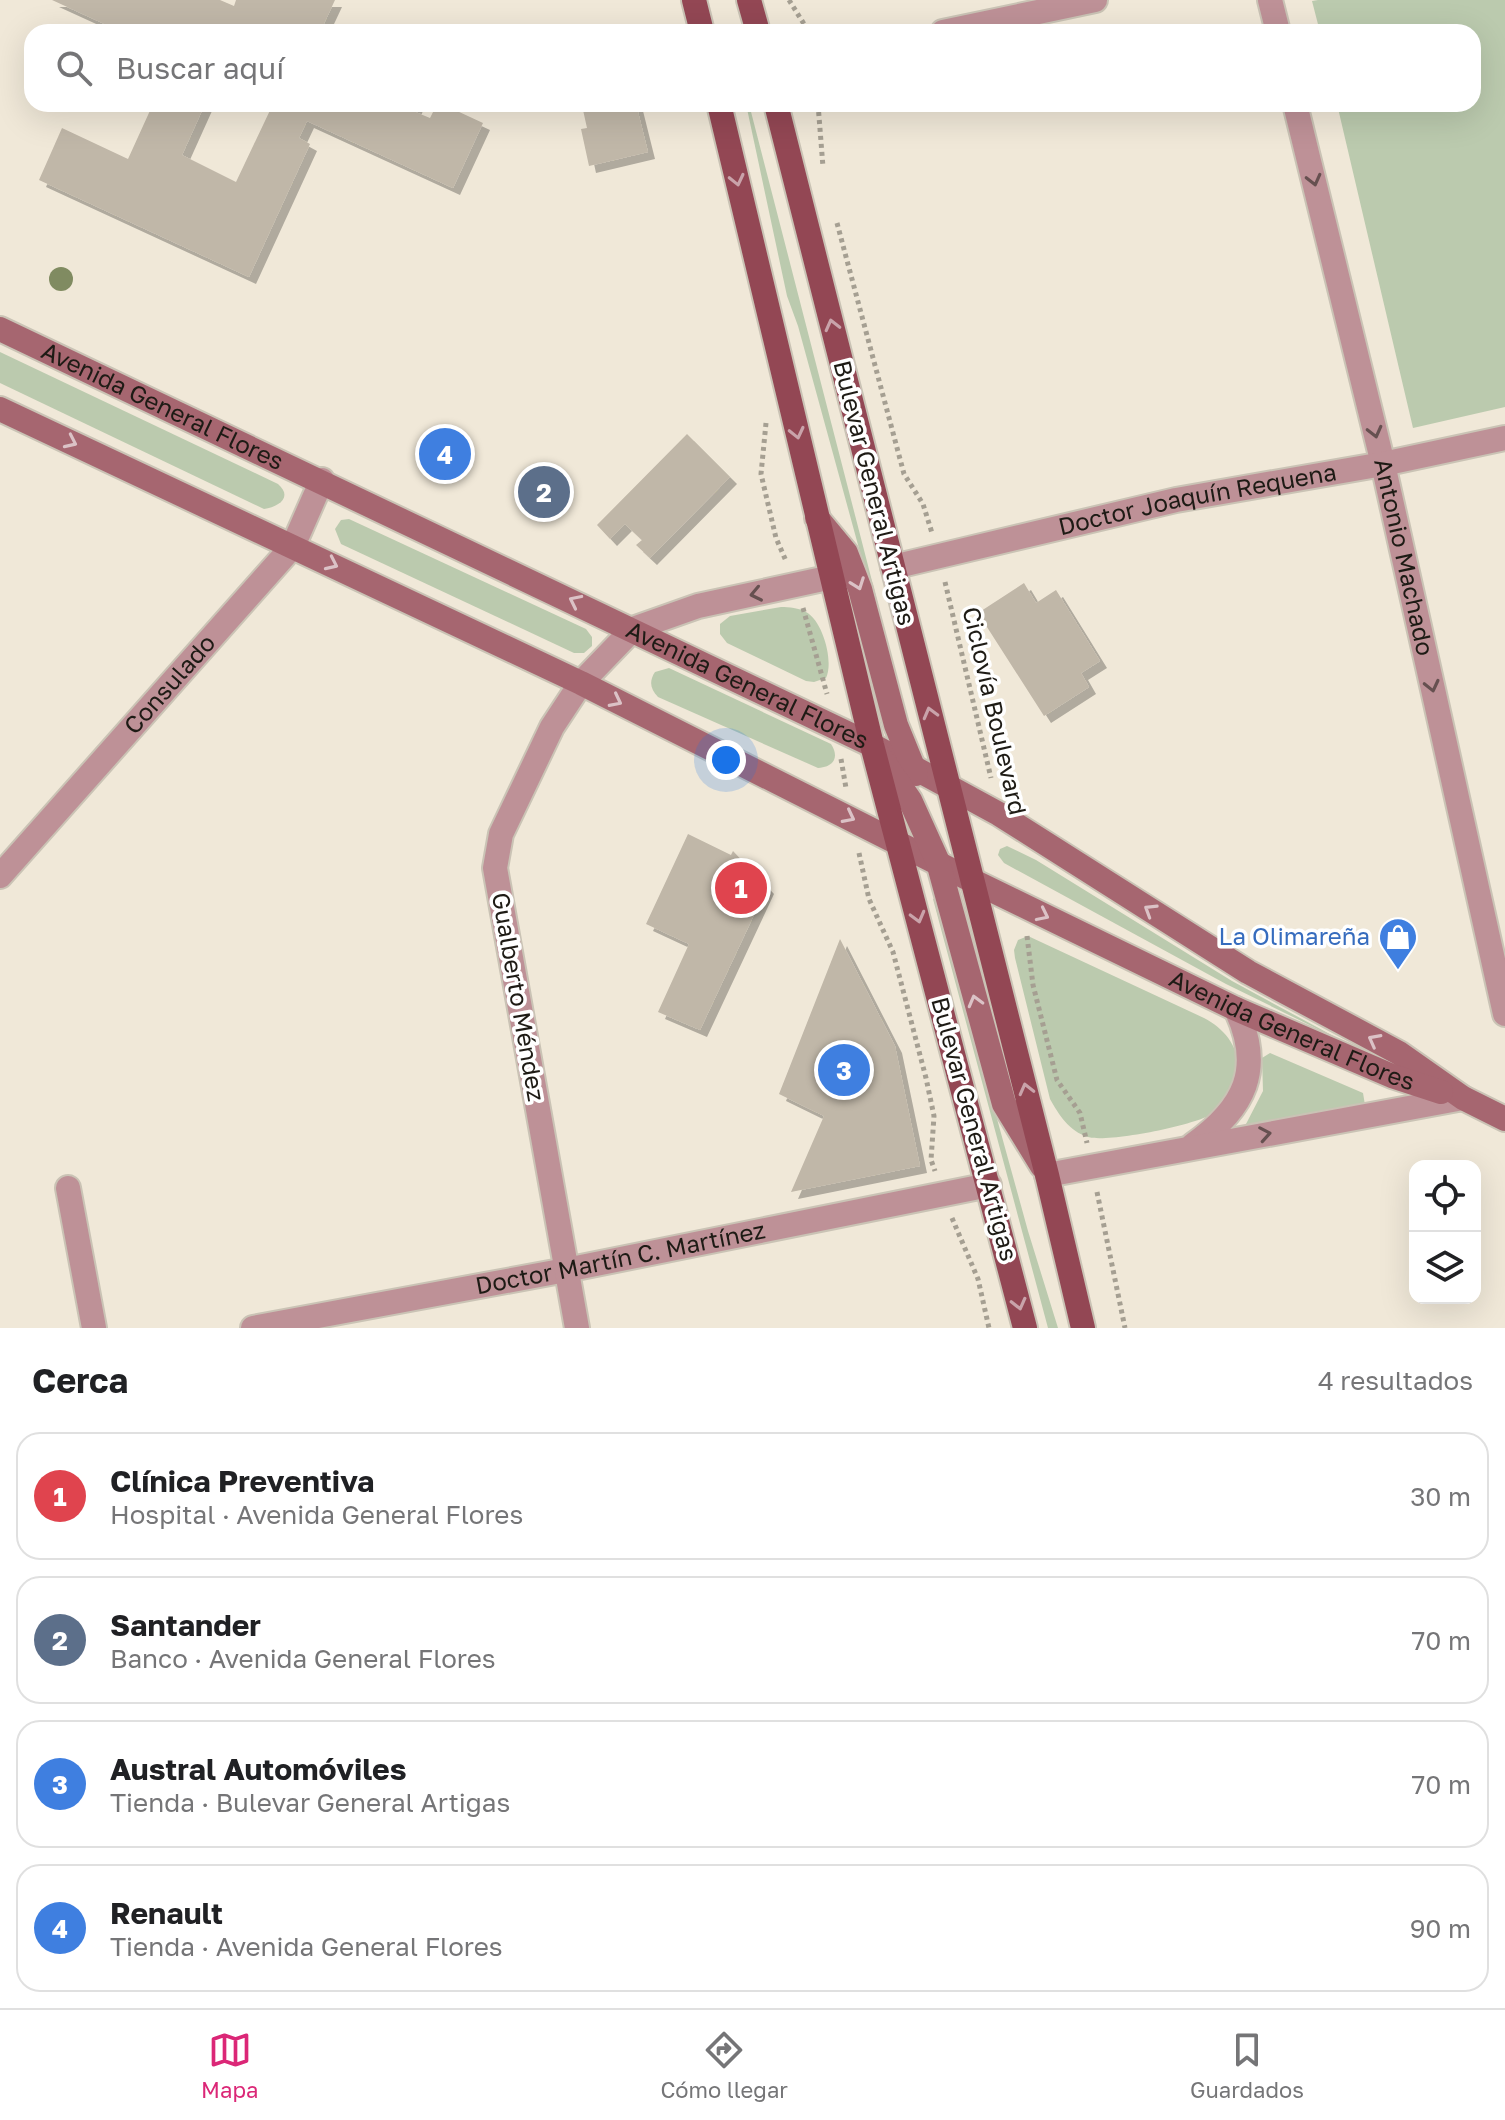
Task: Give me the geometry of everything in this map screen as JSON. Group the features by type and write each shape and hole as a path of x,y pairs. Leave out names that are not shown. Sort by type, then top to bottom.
{"main road":[{"path":"694,0 700,24"},
{"path":"749,0 756,24"},
{"name":"Bulevar General Artigas","path":"721,112 872,745 1025,1328"},
{"name":"Bulevar General Artigas","path":"778,112 1083,1328"},
{"name":"Avenida General Flores","path":"0,329 872,745 999,814 1248,972 1399,1053 1463,1098 1505,1119"},
{"name":"Avenida General Flores","path":"0,409 581,683 973,881 1236,1009 1392,1076 1463,1098"},
{"name":"Bulevar General Artigas","path":"817,518 846,553 860,589 896,725 927,805 952,854 973,881"},
{"name":"Bulevar General Artigas","path":"872,745 910,800 938,862 1004,1104 1047,1175"}],"street":[{"path":"981,24 1095,0"},
{"path":"1270,0 1276,24"},
{"name":"Antonio Machado","path":"1297,112 1383,464 1505,1014"},
{"name":"Doctor Joaquín Requena","path":"893,567 1176,500 1383,464 1505,438"},
{"name":"Consulado","path":"0,876 293,546 322,480"},
{"path":"581,683 633,629 698,606 832,577"},
{"name":"Gualberto Méndez","path":"577,1328 495,868 501,834 552,727 581,683"},
{"path":"1188,1148 1223,1121 1238,1102 1245,1086 1249,1053 1247,1032 1236,1009"},
{"path":"1047,1175 1463,1098"},
{"name":"Doctor Martín C. Martínez","path":"253,1328 566,1270 989,1185"},
{"path":"68,1188 94,1328"}],"path":[{"path":"789,0 804,24"},
{"path":"819,112 823,169"},
{"name":"Ciclovía Boulevard","path":"835,214 904,474 923,504 930,522 950,596 999,814"},
{"path":"1016,902 1029,945 1033,985 1057,1080 1080,1113 1125,1328"}],"green space":[{"path":"1505,0 1505,407 1413,428 1339,112 1481,112 1481,24 1318,24 1312,1"},
{"path":"748,112 751,112 905,709 798,326 787,296"},
{"path":"0,352 278,484 284,493 282,501 264,509 0,383"},
{"path":"349,519 586,629 592,637 592,646 584,653 574,653 341,544 335,529 341,520"},
{"path":"781,607 803,611 817,624 828,652 826,678 806,681 727,643 720,634 720,624 730,616"},
{"path":"669,668 831,744 834,761 818,768 658,697 652,688 652,679 655,672"},
{"path":"1007,846 1036,860 1232,981 1348,1044 1226,984 1004,863 998,855 1000,849"},
{"path":"936,898 1058,1328 1048,1328 933,899"},
{"path":"1028,936 1204,1018 1223,1032 1235,1050 1238,1071 1219,1109 1190,1123 1114,1137 1088,1137 1070,1127 1050,1099 1015,958 1018,940"},
{"path":"1270,1053 1363,1093 1365,1105 1247,1127 1263,1091 1262,1058"}],"building":[{"path":"52,0 220,0 234,6 236,0 335,0 324,24 104,24"},
{"path":"149,112 201,112 182,155 236,182 269,112 415,112 430,118 433,112 459,112 483,123 453,188 307,121 299,138 310,144 249,277 39,180 62,128 128,159"},
{"path":"583,112 638,112 648,152 589,166 581,129 587,128"},
{"path":"687,434 730,477 650,558 636,545 642,540 625,524 610,539 597,525"},
{"path":"1024,583 1036,603 1056,590 1100,661 1081,673 1089,687 1044,716 978,613"},
{"path":"688,834 731,855 733,851 767,887 700,1030 658,1012 689,944 646,924"},
{"path":"840,939 895,1046 920,1166 791,1192 824,1116 779,1094"}],"place":[{"name":"Renault","path":"445,454"},
{"name":"Santander","path":"544,492"},
{"name":"Clínica Preventiva","path":"741,888"},
{"name":"La Olimareña","path":"1398,971"},
{"name":"Austral Automóviles","path":"844,1070"}]}
